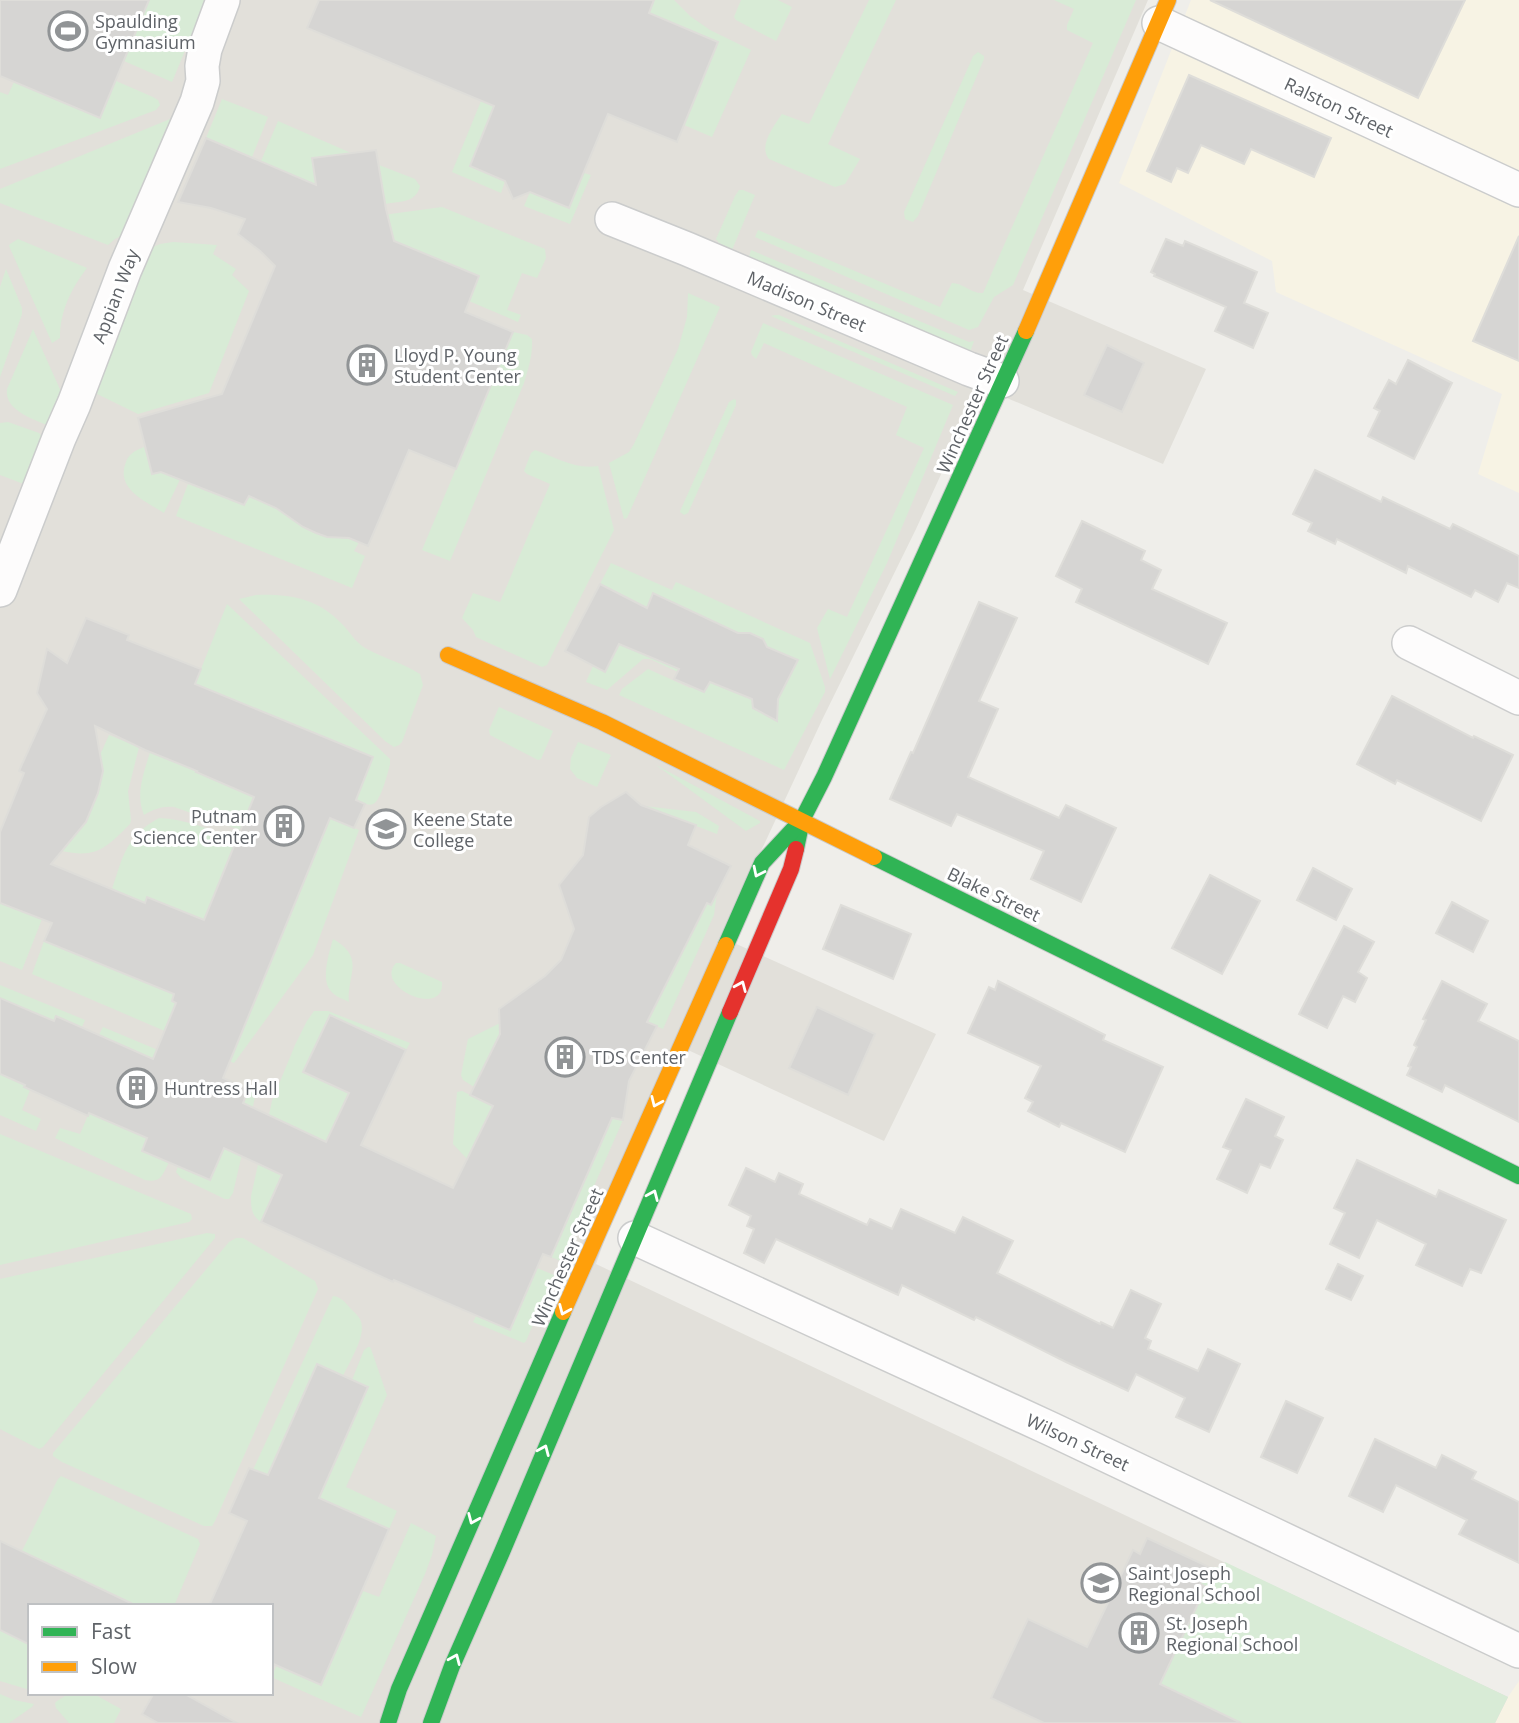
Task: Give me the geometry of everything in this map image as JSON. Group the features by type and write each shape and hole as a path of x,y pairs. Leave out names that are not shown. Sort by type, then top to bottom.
{"street":[{"name":"Appian Way","path":"0,590 125,269 197,102 203,81 205,49 223,0"},
{"name":"Ralston Street","path":"1164,11 1519,190"},
{"name":"Winchester Street","path":"431,1723 452,1666 791,869 802,820 1017,351 1164,11"},
{"name":"Madison Street","path":"612,219 1002,381"},
{"path":"1409,643 1519,698"},
{"name":"Blake Street","path":"447,655 602,722 1519,1176"},
{"name":"Winchester Street","path":"388,1723 405,1677 762,863 802,820"},
{"name":"Wilson Street","path":"635,1238 1063,1434 1519,1651"}],"shaded area":[{"name":"Keene State College","path":"0,0 1148,0 1023,290 1206,369 1163,464 981,387 721,937 936,1034 884,1141 675,1044 596,1264 1508,1697 1495,1723 0,1723"},
{"path":"1191,0 1519,0 1519,493 1478,474 1502,394 1276,292 1272,261 1119,183"},
{"path":"1519,1681 1519,1723 1495,1723 1508,1697"}],"green space":[{"path":"149,0 206,0 172,82 124,61"},
{"path":"654,0 674,0 710,30 751,50 712,137 684,125 718,42 649,13"},
{"path":"741,0 778,0 792,7 776,41 736,20 734,17"},
{"path":"869,0 896,0 828,144 860,159 845,184 835,187 769,159 766,142 782,114 809,124"},
{"path":"1054,0 1136,0 1013,285 994,297 978,327 969,330 755,237 758,230 940,307 952,283 983,293 1093,43 1067,30 1074,9"},
{"path":"978,52 984,59 918,216 913,222 905,219 904,212 973,56"},
{"path":"116,81 153,97 160,105 156,110 0,169 0,92 8,95 14,82 99,118"},
{"path":"222,99 268,117 252,157 206,138"},
{"path":"481,101 494,106 470,166 505,181 501,193 452,172"},
{"path":"175,117 134,230 108,245 0,203 0,189"},
{"path":"278,121 351,153 313,158 317,201 257,194 268,165 261,161"},
{"path":"379,165 415,179 420,186 415,196 385,204"},
{"path":"584,173 591,175 570,224 524,206 530,192 569,208"},
{"path":"739,190 755,195 732,250 716,239"},
{"path":"442,207 545,249 546,258 537,278 522,273 507,310 521,315 518,322 469,301 478,276 360,227 361,218"},
{"path":"18,239 87,268 68,301 60,338 52,343 9,246"},
{"path":"173,242 217,245 213,254 236,269 232,275 249,291 209,393 138,414 89,390 146,250"},
{"path":"751,250 969,342 974,341 969,355 748,260"},
{"path":"6,269 22,314 0,377 0,287"},
{"path":"688,293 720,307 627,518 624,519 609,463 629,452 634,444 678,349 687,317"},
{"path":"779,315 958,392 955,396 771,316"},
{"path":"763,323 953,405 887,563 830,679 817,628 828,609 847,617 924,448 896,435 907,407 764,343 756,359 751,352"},
{"path":"33,329 63,396 54,428 23,414 7,397 7,389"},
{"path":"513,332 532,339 529,367 450,561 422,550"},
{"path":"734,399 736,405 688,513 684,515 680,512 681,509 729,402"},
{"path":"8,422 39,433 45,441 29,486 0,475 0,423"},
{"path":"144,447 152,474 186,467 164,513 142,500 125,482 125,465 128,458"},
{"path":"535,450 573,465 598,466 614,530 547,665 542,667 476,637 462,618 473,593 500,602 550,484 524,471 531,453"},
{"path":"188,484 244,505 249,496 275,508 311,531 359,542 354,551 365,556 352,588 176,516"},
{"path":"611,563 672,590 676,582 810,643 825,692 784,770 619,695 622,689 648,669 704,692 710,682 752,699 753,707 765,715 771,713 778,706 777,697 786,673 791,674 798,661 767,647 763,639 750,633 738,633 653,593 629,648 679,668 678,672 650,659 643,659 607,690 586,682 593,666 606,671 640,605 600,584"},
{"path":"256,595 280,595 313,603 333,615 365,648 420,674 423,685 399,745 394,747 385,741 239,599"},
{"path":"227,604 390,759 384,786 376,802 367,804 356,800 373,757 195,684"},
{"path":"499,707 553,731 541,759 538,760 490,735 489,730"},
{"path":"109,735 139,747 128,791 130,824 108,845 93,852 62,851 86,822 98,793 103,771 100,755"},
{"path":"578,742 611,755 597,787 577,778 570,769 571,758"},
{"path":"150,752 198,767 197,772 231,787 263,793 253,818 246,815 240,830 174,807 158,808 144,815 140,791"},
{"path":"656,765 760,821 760,823 746,831"},
{"path":"644,806 696,812 719,826 717,834"},
{"path":"159,818 189,823 236,839 232,849 237,851 205,927 180,910 148,897 145,903 112,889 127,848 139,832"},
{"path":"330,818 359,830 313,955 234,1063 192,1045 240,1037"},
{"path":"717,892 714,915 663,1029 648,1022 707,903 711,905"},
{"path":"0,903 42,919 22,970 0,961"},
{"path":"333,939 343,946 352,960 349,1002 334,994 327,985 327,965"},
{"path":"44,941 174,994 172,1001 176,1003 166,1026 183,1033 181,1038 32,974"},
{"path":"396,963 442,982 440,993 433,998 423,999 401,989 391,972"},
{"path":"0,985 85,1020 82,1027 57,1016 54,1021 0,998"},
{"path":"314,1011 328,1011 410,1043 406,1050 330,1015 303,1072 349,1093 338,1118 367,1133 357,1157 267,1168 282,1175 261,1222 252,1210 251,1196 272,1101 295,1045"},
{"path":"500,1023 500,1034 474,1087 463,1080 461,1075 468,1039"},
{"path":"103,1027 203,1069 197,1082 99,1035"},
{"path":"0,1074 30,1090 22,1110 41,1119 36,1131 0,1115"},
{"path":"250,1089 256,1093 233,1193 229,1199 225,1199 181,1178 176,1172 178,1166 210,1180"},
{"path":"462,1091 493,1106 467,1159 453,1144 457,1092"},
{"path":"89,1113 147,1138 142,1151 169,1162 165,1171 155,1180 145,1180 55,1138 60,1128 80,1134"},
{"path":"612,1118 623,1120 561,1261 551,1257"},
{"path":"0,1134 191,1214 192,1219 189,1222 0,1265"},
{"path":"207,1233 215,1234 215,1238 43,1447 39,1449 0,1429 0,1279"},
{"path":"243,1238 315,1281 318,1289 215,1521 212,1526 204,1526 62,1462 53,1456 53,1453 229,1242"},
{"path":"537,1268 554,1275 524,1343 473,1322 476,1316 510,1330"},
{"path":"333,1296 343,1300 360,1320 362,1328 356,1349 343,1376 317,1365 268,1476 253,1470"},
{"path":"368,1347 387,1395 346,1487 397,1511 389,1529 319,1498 352,1380 364,1350"},
{"path":"61,1476 198,1539 200,1544 175,1604 120,1604 122,1599 22,1551"},
{"path":"411,1523 436,1536 425,1574 361,1717 273,1678 277,1665 321,1684 363,1591 379,1597"},
{"path":"1225,1562 1508,1697 1495,1723 1213,1723 1218,1712 1160,1684 1206,1587 1200,1584 1209,1567 1223,1567"},
{"path":"0,1630 28,1644 28,1689 0,1681"},
{"path":"0,1694 34,1704 9,1723 0,1723"},
{"path":"67,1695 96,1695 121,1709 114,1723 69,1723 56,1708 57,1701"}],"building":[{"name":"Spaulding Gymnasium","path":"0,0 149,0 100,118 0,76"},
{"path":"319,0 654,0 649,13 718,42 677,142 608,114 569,208 530,192 513,199 505,181 470,166 494,106 307,28"},
{"path":"1210,0 1465,0 1418,98"},
{"path":"1189,75 1331,138 1314,177 1251,149 1244,164 1201,145 1188,173 1177,168 1171,182 1147,171"},
{"name":"Lloyd P. Young Student Center","path":"206,138 316,185 312,158 376,150 394,241 479,276 465,312 513,332 456,469 409,450 368,546 349,538 327,537 316,533 276,508 249,496 244,505 161,472 152,474 138,418 222,394 275,266 238,234 245,219 211,208 178,202"},
{"path":"1519,236 1519,361 1473,341"},
{"path":"1166,239 1183,246 1185,241 1257,272 1244,303 1268,313 1253,348 1215,331 1226,307 1154,276 1151,272"},
{"path":"1107,345 1144,363 1122,412 1084,395"},
{"path":"1408,360 1452,383 1414,459 1368,436 1380,411 1374,408 1389,380 1396,384"},
{"path":"1315,470 1381,502 1383,497 1450,529 1453,524 1519,556 1519,588 1507,583 1498,602 1475,590 1471,597 1408,566 1406,573 1337,539 1335,544 1308,531 1312,523 1293,514"},
{"path":"1082,521 1145,551 1141,560 1161,570 1152,589 1227,623 1208,664 1076,602 1082,589 1056,576"},
{"path":"600,584 647,608 653,593 738,633 750,633 763,639 767,647 798,660 778,699 777,721 753,708 752,699 710,682 704,692 674,679 679,669 619,644 605,672 565,651"},
{"path":"979,602 1017,618 979,701 998,709 968,777 1059,818 1066,805 1116,828 1081,902 1031,879 1044,851 957,814 951,826 890,799"},
{"path":"86,618 129,635 127,640 201,669 195,684 373,757 356,800 365,804 354,828 330,818 223,1078 249,1089 243,1103 326,1142 349,1093 303,1072 330,1015 406,1050 361,1145 453,1188 493,1106 470,1095 500,1034 499,1009 545,976 561,960 574,929 559,885 583,855 589,817 626,792 641,805 696,825 688,845 731,866 711,905 707,903 647,1022 657,1026 629,1081 623,1120 612,1118 551,1257 543,1254 510,1330 394,1280 393,1282 261,1222 282,1175 224,1148 210,1180 142,1151 147,1138 89,1113 88,1116 0,1074 0,998 54,1021 56,1016 153,1059 176,1003 172,1001 174,994 44,941 52,923 0,903 0,832 24,773 19,771 47,709 37,693 47,649 67,663","holes":["95,726 254,797 204,920 147,897 145,903 51,864 86,822 98,793 103,771"]},
{"path":"1392,696 1473,738 1474,736 1513,755 1481,821 1397,780 1395,784 1357,764"},
{"path":"1313,868 1352,889 1336,920 1297,900"},
{"path":"1210,875 1260,901 1222,974 1172,948"},
{"path":"1452,902 1488,921 1473,952 1436,933"},
{"path":"841,905 911,934 893,979 823,949"},
{"path":"1344,926 1374,942 1358,972 1367,978 1355,1002 1343,996 1327,1028 1299,1014"},
{"path":"998,981 1105,1035 1103,1040 1163,1067 1125,1152 1061,1123 1059,1127 1028,1111 1033,1102 1025,1098 1041,1066 968,1033 989,987 995,990"},
{"path":"1442,981 1487,1004 1478,1021 1519,1041 1519,1122 1445,1085 1442,1092 1407,1075 1417,1047 1414,1045 1426,1020 1423,1019"},
{"path":"817,1007 875,1034 848,1095 789,1068"},
{"path":"1246,1099 1284,1117 1275,1136 1283,1140 1270,1168 1260,1164 1247,1193 1217,1179 1231,1150 1223,1147"},
{"path":"1357,1160 1436,1197 1439,1190 1506,1220 1481,1273 1470,1269 1462,1286 1416,1265 1426,1244 1377,1220 1359,1258 1330,1244 1345,1213 1334,1208"},
{"path":"746,1168 775,1182 779,1173 803,1184 799,1194 867,1225 870,1219 892,1229 901,1209 955,1233 963,1217 1013,1241 997,1273 1100,1324 1101,1322 1113,1328 1131,1290 1161,1304 1145,1338 1151,1341 1148,1349 1198,1371 1208,1349 1240,1364 1209,1432 1176,1417 1185,1398 1136,1374 1128,1391 976,1317 974,1320 902,1285 898,1295 776,1239 764,1263 744,1253 754,1229 747,1226 751,1216 729,1205"},
{"path":"1338,1264 1363,1276 1351,1300 1326,1289"},
{"path":"317,1364 368,1387 319,1498 389,1529 321,1685 273,1664 273,1604 210,1604 247,1521 229,1513 249,1468 268,1475"},
{"path":"1286,1401 1323,1418 1297,1473 1261,1457"},
{"path":"1375,1439 1436,1468 1442,1455 1476,1472 1472,1479 1519,1502 1519,1563 1459,1534 1467,1520 1396,1485 1383,1512 1349,1496"},
{"name":"St. Joseph Regional School","path":"1147,1538 1209,1567 1200,1584 1206,1587 1160,1684 1241,1723 1044,1723 991,1698 1028,1619 1087,1647 1133,1550 1140,1554"},
{"path":"0,1541 133,1604 28,1604 28,1644 0,1630"},
{"path":"153,1695 187,1695 237,1723 158,1723 142,1714"}],"traffic: fast":[{"path":"796,849 802,820 1026,331"},
{"path":"726,945 762,863 802,820"},
{"path":"874,857 1519,1176"},
{"path":"431,1723 452,1666 730,1012"},
{"path":"388,1723 399,1689 563,1312"}],"traffic: slow":[{"path":"1026,331 1168,0"},
{"path":"448,655 602,722 874,857"},
{"path":"563,1312 726,945"}],"traffic: jam":[{"path":"730,1012 791,869 796,849"}],"place":[{"name":"Spaulding Gymnasium","path":"68,31"},
{"name":"Lloyd P. Young Student Center","path":"367,365"},
{"name":"Putnam Science Center","path":"284,826"},
{"name":"Keene State College","path":"386,829"},
{"name":"TDS Center","path":"565,1057"},
{"name":"Huntress Hall","path":"137,1088"},
{"name":"Saint Joseph Regional School","path":"1101,1583"},
{"name":"St. Joseph Regional School","path":"1139,1633"}]}
